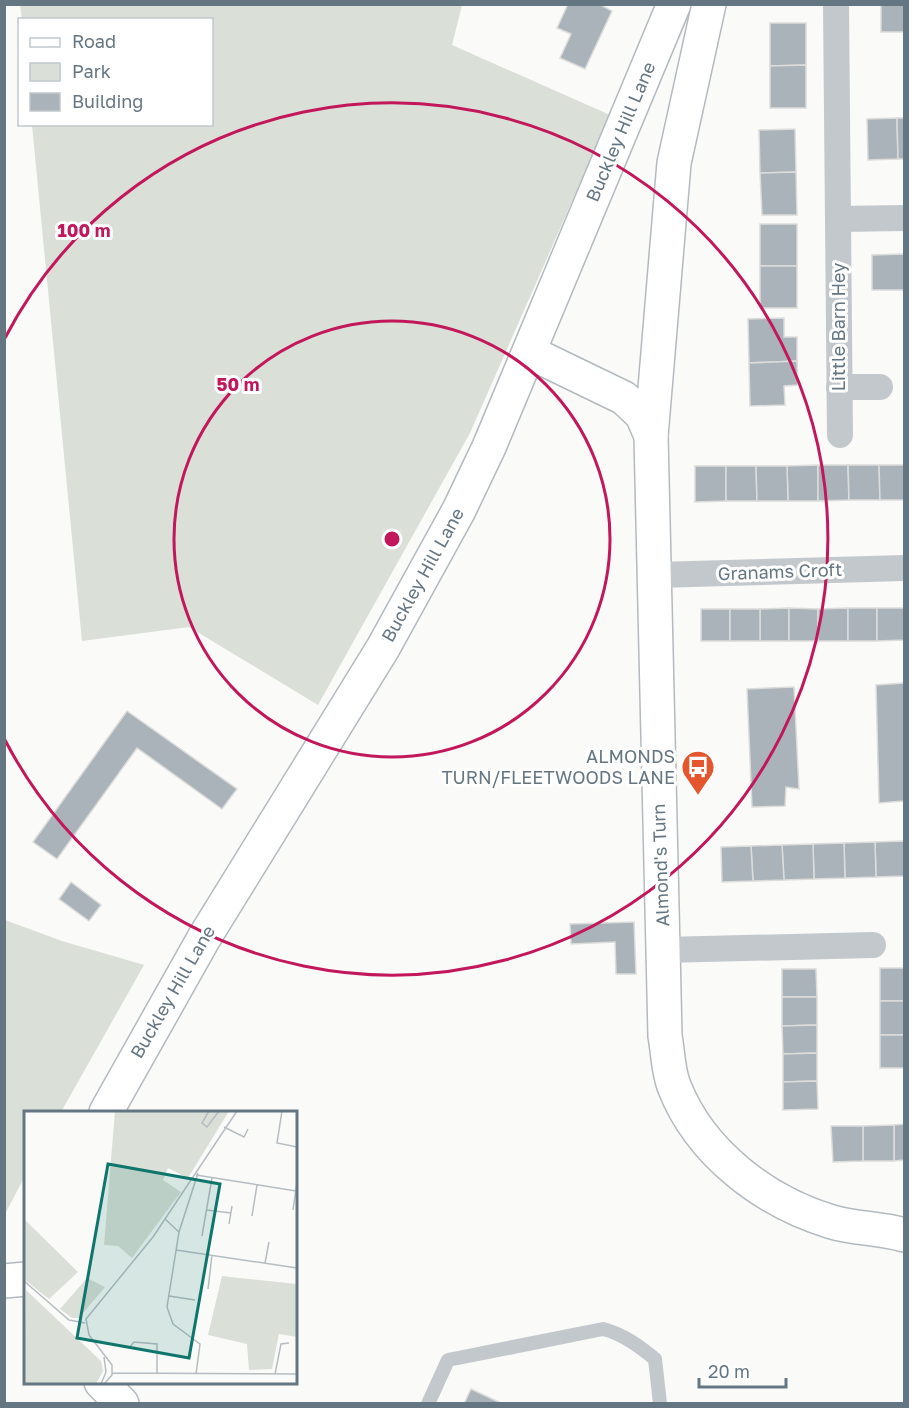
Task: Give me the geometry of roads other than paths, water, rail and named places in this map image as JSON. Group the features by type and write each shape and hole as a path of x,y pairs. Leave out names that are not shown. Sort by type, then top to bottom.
{"street":[{"name":"Buckley Hill Lane","path":"106,1111 204,938 285,802 342,716 427,571 484,457 674,4"},
{"path":"651,436 674,163 709,4"},
{"name":"Little Barn Hey","path":"836,4 840,435"},
{"path":"839,219 904,218"},
{"name":"Almond's Turn","path":"529,352 624,398 642,415 651,436 665,1036 674,1085 691,1118 714,1151 732,1167 786,1205 834,1223 904,1235"},
{"path":"839,387 880,387"},
{"name":"Granams Croft","path":"655,575 904,568"},
{"path":"664,950 873,945"},
{"path":"4,1281 24,1279"},
{"path":"102,1384 122,1404"}],"lane":[{"path":"428,1404 448,1360 603,1329 615,1332 638,1345 655,1359 660,1404"}],"place":[{"name":"ALMONDS TURN/FLEETWOODS LANE","path":"698,796"}]}
